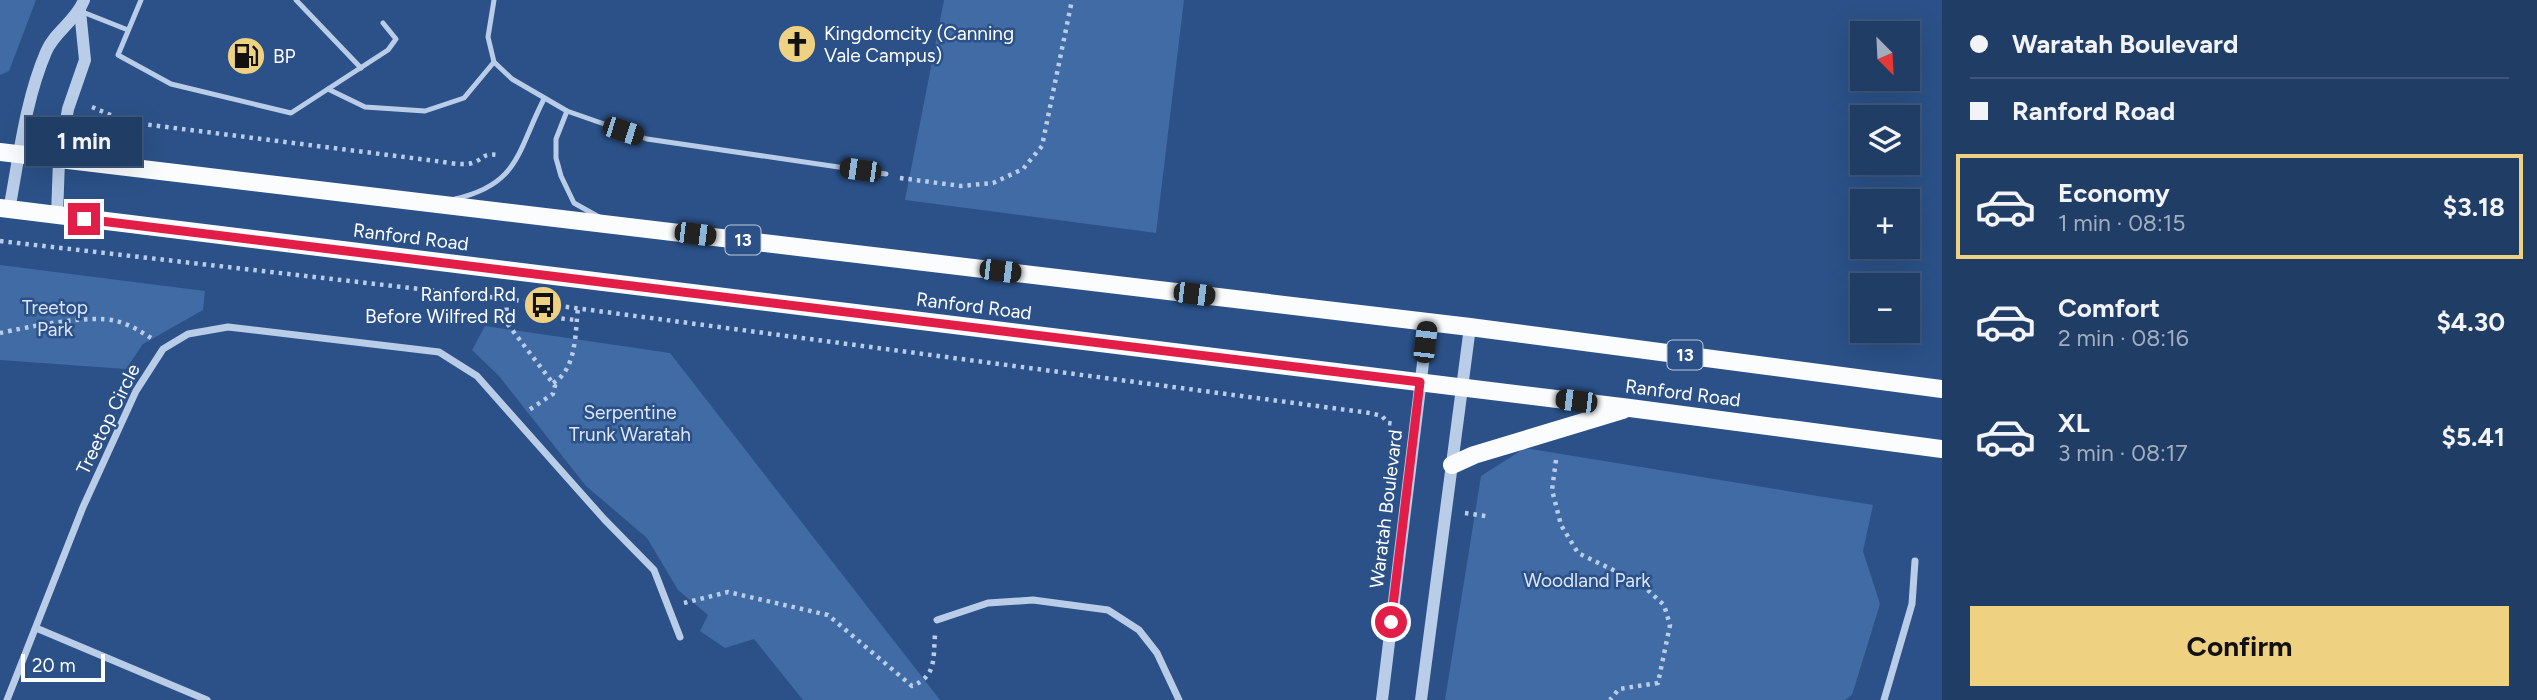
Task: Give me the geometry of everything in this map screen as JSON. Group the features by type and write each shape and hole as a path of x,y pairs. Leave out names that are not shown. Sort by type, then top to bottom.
{"main road":[{"name":"Ranford Road","path":"0,152 1470,327 1942,389"},
{"name":"Ranford Road","path":"5,209 1462,387 1942,449"},
{"path":"1452,465 1474,455 1630,408"}],"street":[{"path":"5,209 30,105 47,49 82,6"},
{"path":"57,216 59,160 68,109 85,60 82,6"},
{"name":"Waratah Boulevard","path":"1382,700 1428,322"},
{"name":"Treetop Circle","path":"7,700 83,507 136,391 163,349 188,334 228,327 439,352 477,376 604,519 654,570 680,637"},
{"path":"1421,700 1470,327"},
{"path":"1884,700 1912,604 1915,561"},
{"path":"937,620 988,603 1033,600 1108,610 1139,630 1157,653 1179,700"},
{"path":"36,628 208,700"}],"lane":[{"path":"141,0 118,55 171,84 291,113 388,50 396,39 383,23"},
{"path":"296,0 361,68"},
{"path":"494,0 488,37 494,62 512,79 567,111 647,139 886,174"},
{"path":"82,6 128,30"},
{"path":"328,89 365,107 425,111 464,99 494,62"},
{"path":"428,203 484,191 503,179 524,146 544,99"},
{"path":"567,111 556,139 556,158 561,176 575,203 612,224"}],"path":[{"path":"886,174 905,180 961,186 993,183 1023,169 1042,146 1072,0"},
{"path":"92,107 127,122 436,161 466,164 487,154 501,155"},
{"path":"0,241 578,308 1370,413 1382,416 1388,423"},
{"path":"507,299 506,322 553,383 553,394 530,410 524,408 513,416"},
{"path":"553,383 559,380 569,365 578,308"},
{"path":"536,316 576,320"},
{"path":"0,333 35,326 108,319 125,324 157,342"},
{"path":"1556,460 1552,489 1561,524 1578,553 1640,583 1664,605 1670,625 1658,683 1619,689 1610,700"},
{"path":"668,607 728,592 828,615 912,686 925,681 932,670 937,620"}],"green space":[{"path":"0,0 36,0 9,71 0,75"},
{"path":"944,0 1184,0 1156,233 905,200"},
{"name":"Treetop Park","path":"0,265 205,291 203,310 143,344 126,369 0,360"},
{"name":"Serpentine Trunk Waratah","path":"485,326 670,353 940,700 803,700 754,639 725,648 700,631 708,615 678,590 647,538 586,486 499,376 472,350"},
{"name":"Woodland Park","path":"1525,448 1873,505 1863,551 1880,604 1852,695 1845,700 1445,700 1481,476"}],"place":[{"name":"Kingdomcity (Canning Vale Campus)","path":"797,44"},
{"name":"BP","path":"246,56"},
{"name":"Ranford Rd Before Wilfred Rd","path":"543,305"}],"route":[{"path":"84,219 1420,382 1391,622"}]}
